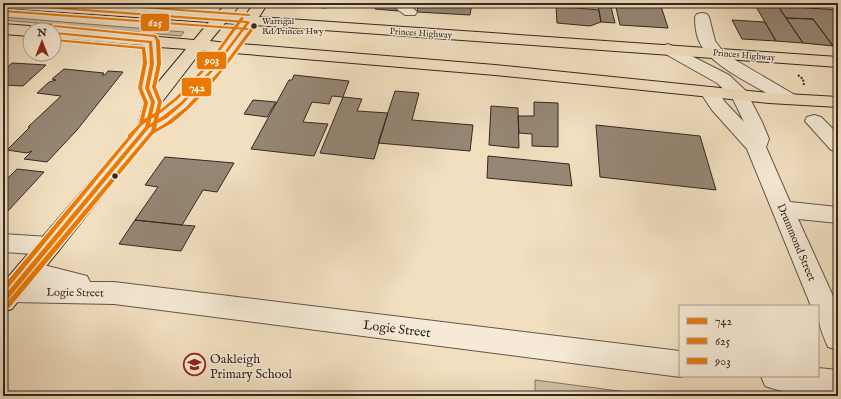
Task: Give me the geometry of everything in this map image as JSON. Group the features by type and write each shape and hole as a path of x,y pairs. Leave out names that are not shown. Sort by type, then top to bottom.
{"highway":[{"path":"163,15 233,3"},
{"path":"147,127 153,102 175,72 233,3"},
{"path":"7,296 147,127 165,117 182,104 229,48 261,3"},
{"path":"272,3 276,24"},
{"name":"Princes Highway","path":"3,4 276,24 713,52 838,62"},
{"path":"3,29 22,30"},
{"path":"62,35 495,70 740,95 838,102"},
{"path":"152,42 152,64 147,88 153,102"}],"street":[{"path":"696,3 702,17 707,44 713,52 735,69 757,79 789,99"},
{"path":"702,17 735,54"},
{"name":"Drummond Street","path":"668,49 723,79 740,95 753,122 759,139 756,147"},
{"name":"Drummond Street","path":"709,92 718,106 756,147 838,338"},
{"path":"814,121 838,145"},
{"path":"783,209 838,215"},
{"path":"3,243 49,246"},
{"name":"Logie Street","path":"28,271 114,293 679,364"},
{"name":"Logie Street","path":"7,296 114,293"},
{"path":"783,377 838,384"}],"shaded area":[{"path":"3,17 184,32 181,36 62,25 62,22 25,22 3,20"},
{"path":"535,380 657,396 535,396"}],"building":[{"path":"288,3 329,3 326,8 286,5"},
{"path":"378,3 400,3 398,11 375,9"},
{"path":"419,3 472,3 470,15 417,12"},
{"path":"591,3 610,3 615,23 601,22 598,6"},
{"path":"615,3 660,3 668,28 620,25"},
{"path":"731,3 754,3 755,6 732,4"},
{"path":"755,5 778,6 803,43 776,41"},
{"path":"556,6 599,10 601,22 590,26 557,23"},
{"path":"778,6 838,10 838,46 833,46 813,19 786,18"},
{"path":"786,18 813,19 833,46 803,43"},
{"path":"732,20 765,22 776,41 742,39"},
{"path":"12,63 46,65 23,86 5,85 3,87 3,71"},
{"path":"64,69 104,73 102,75 105,75 108,71 123,72 77,130 47,162 24,159 32,151 27,153 7,150 30,127 28,127 61,96 37,93 49,82 56,80 52,79"},
{"path":"294,75 349,81 343,97 332,96 329,104 312,102 303,122 328,124 314,156 251,149 289,80 292,80"},
{"path":"395,91 419,93 412,120 473,125 470,151 378,143"},
{"path":"343,97 362,99 357,111 388,113 374,159 320,153"},
{"path":"253,100 276,102 267,117 244,114"},
{"path":"534,102 558,103 558,147 532,146 532,134 519,133 518,116 534,116"},
{"path":"491,106 518,108 519,148 489,145"},
{"path":"596,125 700,136 716,190 600,177"},
{"path":"488,156 569,164 572,186 487,178"},
{"path":"165,157 234,163 217,192 203,190 182,225 135,220 158,187 145,185"},
{"path":"17,169 44,172 7,212 3,211 3,183"},
{"path":"135,220 195,226 181,251 119,244"}],"transit line":[{"name":"903","path":"85,3 249,15"},
{"name":"742","path":"3,4 248,22"},
{"name":"625","path":"3,11 247,29"},
{"name":"903","path":"130,136 143,122 161,111 177,98 209,64 242,18"},
{"name":"742","path":"135,141 147,127 165,117 182,103 214,68 248,22"},
{"name":"625","path":"140,146 151,133 169,123 187,108 220,72 254,26"},
{"name":"625","path":"8,305 153,131 160,102 154,87 159,64 158,41 155,36 62,27"},
{"name":"742","path":"3,301 147,127 153,102 147,88 152,64 151,42 62,34"},
{"name":"903","path":"3,290 141,124 146,103 140,88 145,63 144,48 62,41"}],"place":[{"name":"Warrigal Rd/Princes Hwy","path":"254,26"},
{"name":"Oakleigh Primary School","path":"194,365"}]}
